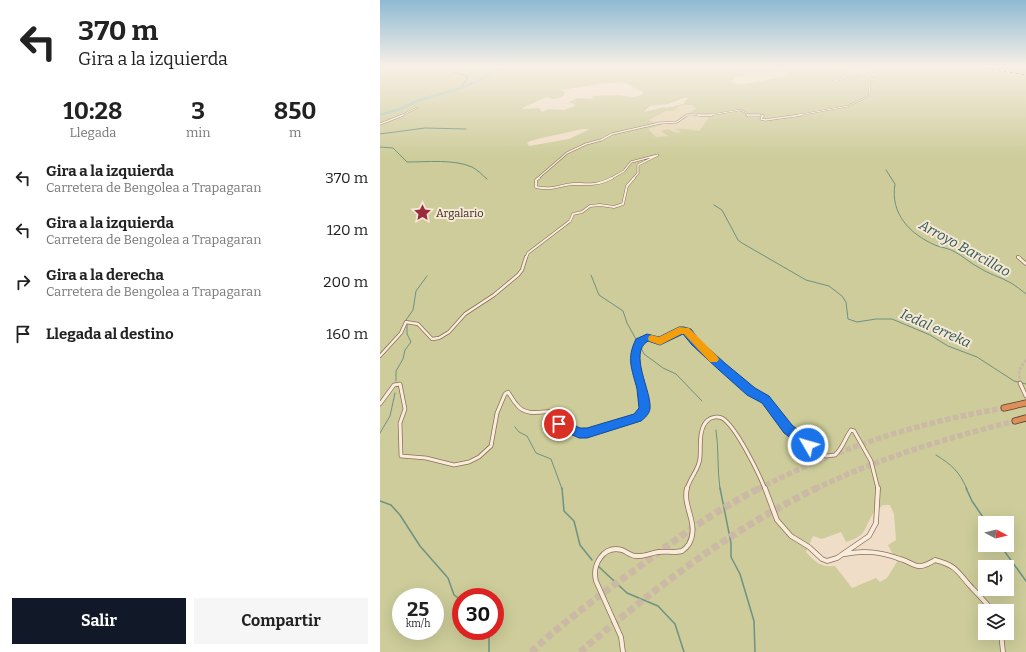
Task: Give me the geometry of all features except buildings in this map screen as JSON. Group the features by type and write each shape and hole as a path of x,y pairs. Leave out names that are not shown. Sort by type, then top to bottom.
{"highway":[{"path":"1004,408 1023,404"},
{"path":"1015,421 1026,418"}],"street":[{"path":"380,356 401,333 406,322 412,322 423,327 432,339 439,338 450,332 465,314 494,295 518,275 522,270 528,253 570,221 574,214 582,212 590,206 600,205 614,207 623,204 626,186 637,175 639,169 638,165 658,154 631,162 620,173 598,184 571,184 552,188 539,188 535,185 536,180 564,154 586,144 601,140 612,134 665,122 677,122 689,114 705,116 740,110 745,112 748,116 763,115 764,116 761,119 763,120 804,115 849,105 867,97"},
{"path":"380,124 390,119 408,114 417,108"},
{"path":"1018,257 1026,264"},
{"path":"380,404 394,384 400,384 406,409 400,423 401,456 416,456 451,466 460,465 470,462 489,449 493,440 495,420 498,410 505,394 508,392 518,407 523,410 535,413 556,411 558,412 559,424 579,433 595,432 637,418 643,413 644,408 642,390 635,369 636,350 640,341 647,337 660,341 679,331 686,331 723,367 751,391 765,399 788,429 820,454 829,456 835,455 848,434 852,430 856,433 871,461 878,489 876,523 868,536 861,542 843,554 827,561 822,559 785,529 774,515 755,465 731,427 722,418 713,417 709,419 702,431 700,463 687,487 686,497 693,517 694,527 690,543 687,547 678,553 660,552 640,556 631,555 622,550 615,550 602,555 594,565 594,575 621,638 623,652"},
{"path":"1020,383 1026,396"},
{"path":"843,554 861,551 892,556 917,566 923,566 934,560 940,561 951,565 961,573 970,586 987,604"},
{"path":"1002,640 1004,652"}],"shaded area":[{"path":"380,97 546,97 522,108 539,108 542,112 549,109 565,110 576,105 569,102 578,98 592,99 593,97 1026,97 1026,652 380,652","holes":["688,98 683,104 644,112 650,106 668,104","693,105 693,107 697,108 677,121 665,122 677,123 689,115 709,117 699,131 675,129 681,132 676,133 668,129 661,131 668,136 656,137 648,129 661,125 664,122 656,123 649,120 666,111 674,111 680,106","583,129 590,129 569,139 529,146 527,143 537,139","883,505 890,505 894,514 896,540 888,545 897,562 887,578 880,582 876,578 852,588 835,566 825,566 819,564 806,552 813,536 822,539 841,532 846,542 857,538 865,530 872,515"]},
{"path":"548,97 559,97 554,99 549,98"},
{"path":"693,105 697,108 678,121 672,121 679,122 689,115 709,117 699,131 684,131 677,129 681,132 676,133 668,129 661,131 668,136 656,137 650,132 648,129 661,125 664,122 669,122 664,121 656,123 649,119 666,111 674,111 680,106"}],"waterway":[{"path":"380,115 429,97"},
{"path":"380,134 425,128 466,129"},
{"path":"380,147 393,148 407,162 465,164 474,168 487,179"},
{"name":"Arroyo Barcillao","path":"886,170 895,184 894,195 899,214 910,229 935,245 953,251 990,274 1011,283 1026,294"},
{"name":"Iedal erreka","path":"714,205 722,210 738,240 742,243 806,280 829,286 842,296 846,302 848,319 857,322 876,319 892,319 930,335 948,346 977,357 1014,381 1026,384"},
{"path":"591,275 599,295 623,311 627,323 637,341"},
{"path":"406,320 413,310 416,291 427,276"},
{"path":"396,381 396,371 403,359 405,350 411,342 407,334 407,324"},
{"path":"640,346 644,354 663,368 676,374 702,401"},
{"path":"380,433 390,416 395,393"},
{"path":"515,427 519,432 527,436 536,453 551,459 562,489"},
{"path":"716,430 720,489"},
{"path":"936,455 954,469 967,489"},
{"path":"562,488 564,511 574,521 580,545 592,560"},
{"path":"720,488 731,543 731,557 740,574 754,621 755,652"},
{"path":"966,488 972,501 982,516"},
{"path":"380,501 391,505 400,515 420,546 448,578 452,589"},
{"path":"1005,552 1026,581"},
{"path":"598,566 627,593 658,606 675,624 684,652"},
{"path":"489,640 489,652"}],"tunnel":[{"path":"1020,383 1019,370 1026,360"},
{"path":"531,652 586,606 671,543 744,496 788,474 848,449 909,429 971,414 1004,408"},
{"path":"816,489 888,458 964,434 1015,421"},
{"path":"580,652 664,583 693,562 753,522 816,489"}],"slow traffic":[{"path":"652,339 660,341 664,340 679,331 684,330 688,332 714,359"}],"place":[{"name":"Argalario","path":"423,213"}],"route":[{"path":"559,424 572,431 587,433 595,432 637,418 643,413 644,398 635,369 637,346 644,338 647,337 660,341 684,330 688,332 696,342 751,391 765,399 788,429 808,445"}]}
